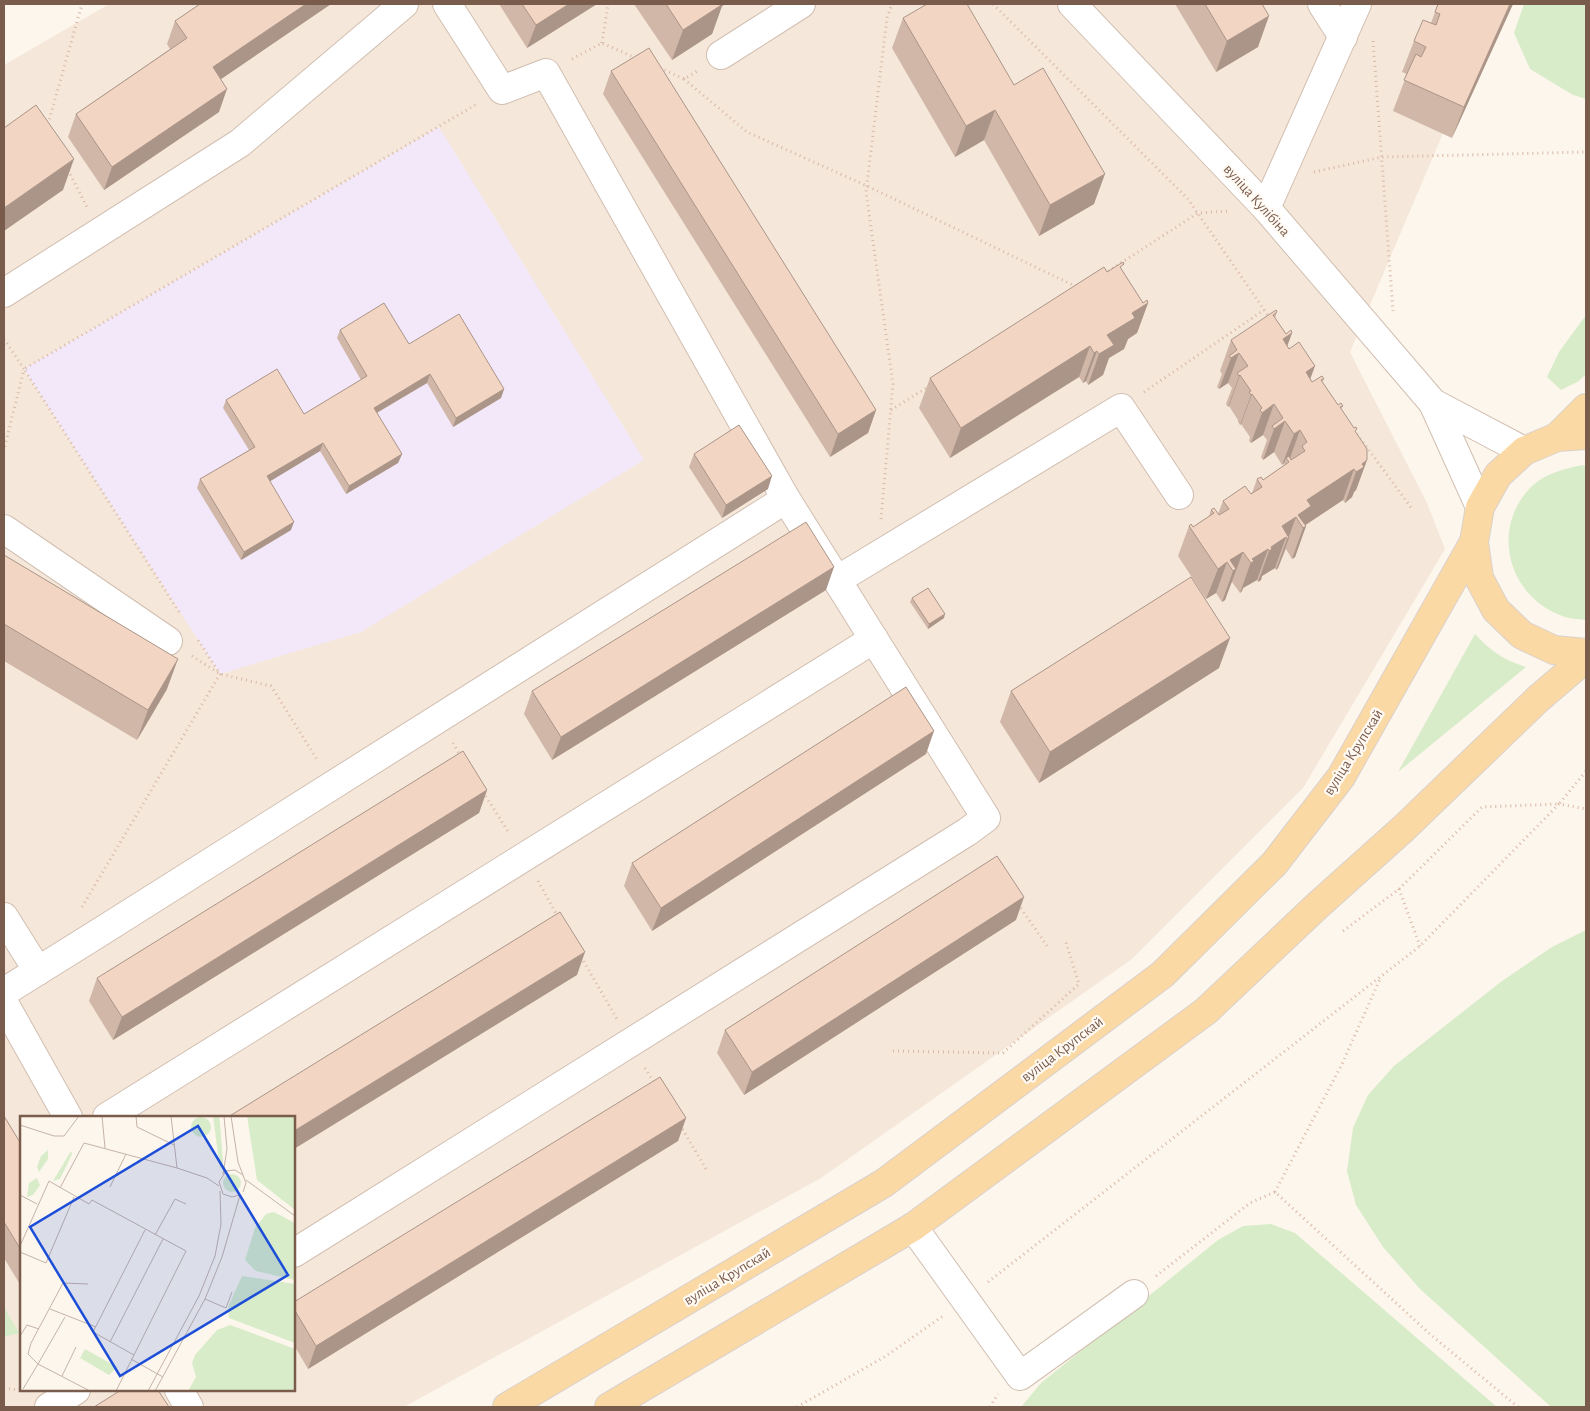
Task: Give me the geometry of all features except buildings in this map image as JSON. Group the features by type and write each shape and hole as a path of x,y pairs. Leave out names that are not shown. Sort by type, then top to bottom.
{"main road":[{"path":"1557,437 1586,408"},
{"path":"1586,435 1557,437 1524,451 1498,475 1480,507 1474,542 1479,578 1496,610 1522,634 1554,650 1586,653"},
{"name":"вуліца Крупскай","path":"506,1407 884,1183 1163,974 1274,864 1341,777 1474,542"},
{"path":"609,1407 913,1227 1206,1011 1317,906 1404,828 1539,698 1586,658"}],"street":[{"path":"4,293 240,143 404,4"},
{"path":"295,1252 967,832 986,818 786,499 546,73 502,90 447,4"},
{"path":"721,55 801,4"},
{"name":"вуліца Кулібіна","path":"1072,4 1266,208 1434,403 1480,507"},
{"path":"1322,4 1343,37"},
{"path":"1266,208 1357,4"},
{"name":"вуліца Кулібіна","path":"1434,403 1524,451"},
{"path":"837,580 1121,408 1179,495"},
{"path":"4,992 786,499"},
{"path":"4,529 181,637"},
{"path":"109,1116 874,639"},
{"path":"4,917 38,971"},
{"path":"4,1003 67,1116"},
{"path":"913,1227 1020,1376 1134,1294"},
{"path":"49,1407 74,1391"},
{"path":"180,1391 189,1407"}],"path":[{"path":"47,128 82,4"},
{"path":"602,44 608,4"},
{"path":"877,556 893,384 866,192 887,18 892,4"},
{"path":"993,4 1188,199 1270,318"},
{"path":"1372,32 1394,311"},
{"path":"546,73 602,44 639,59"},
{"path":"684,79 721,55"},
{"path":"657,67 684,79 747,132 867,186 1081,288 1072,294"},
{"path":"4,450 24,369 502,90"},
{"path":"1278,180 1382,157 1586,152"},
{"path":"64,163 100,232"},
{"path":"1097,278 1198,213 1266,208"},
{"path":"1121,408 1264,310"},
{"path":"4,338 182,616"},
{"path":"891,410 932,384"},
{"path":"1354,430 1413,510"},
{"path":"181,637 220,674"},
{"path":"181,637 220,674 271,686 333,786"},
{"path":"79,913 220,674"},
{"path":"438,719 463,760"},
{"path":"797,1407 886,1356 965,1300 1381,978 1420,946 1558,804 1586,771"},
{"path":"478,784 524,858 562,925"},
{"path":"1343,931 1399,889 1482,807 1558,804 1586,809"},
{"path":"1399,889 1420,946"},
{"path":"1012,897 1046,946"},
{"path":"893,1051 1003,1053 1079,984 1065,939"},
{"path":"577,950 656,1085"},
{"path":"1134,1294 1250,1203 1275,1192 1342,1064 1381,978"},
{"path":"676,1119 706,1169"},
{"path":"1275,1192 1431,1335 1518,1407"}],"shaded area":[{"path":"109,4 1498,4 1350,352 1427,503 1445,549 1303,788 1132,959 821,1178 404,1407 4,1407 4,65"},
{"path":"439,127 644,460 361,632 220,674 24,369"}],"green space":[{"path":"1524,4 1586,4 1586,99 1573,95 1530,69 1514,33"},
{"path":"1586,315 1586,374 1579,381 1561,390 1547,377 1559,352"},
{"path":"1582,465 1586,466 1586,620 1560,615 1542,605 1527,592 1517,576 1510,558 1509,539 1511,520 1519,502 1532,486 1549,475"},
{"path":"1475,634 1498,654 1526,667 1398,772"},
{"path":"1586,930 1586,1407 1551,1407 1420,1289 1383,1247 1356,1205 1347,1171 1353,1128 1368,1095 1394,1066 1502,981 1552,947"},
{"path":"1271,1224 1295,1233 1497,1407 1021,1407 1041,1383 1218,1240 1243,1226"},
{"path":"4,1307 19,1333 4,1337"}]}
